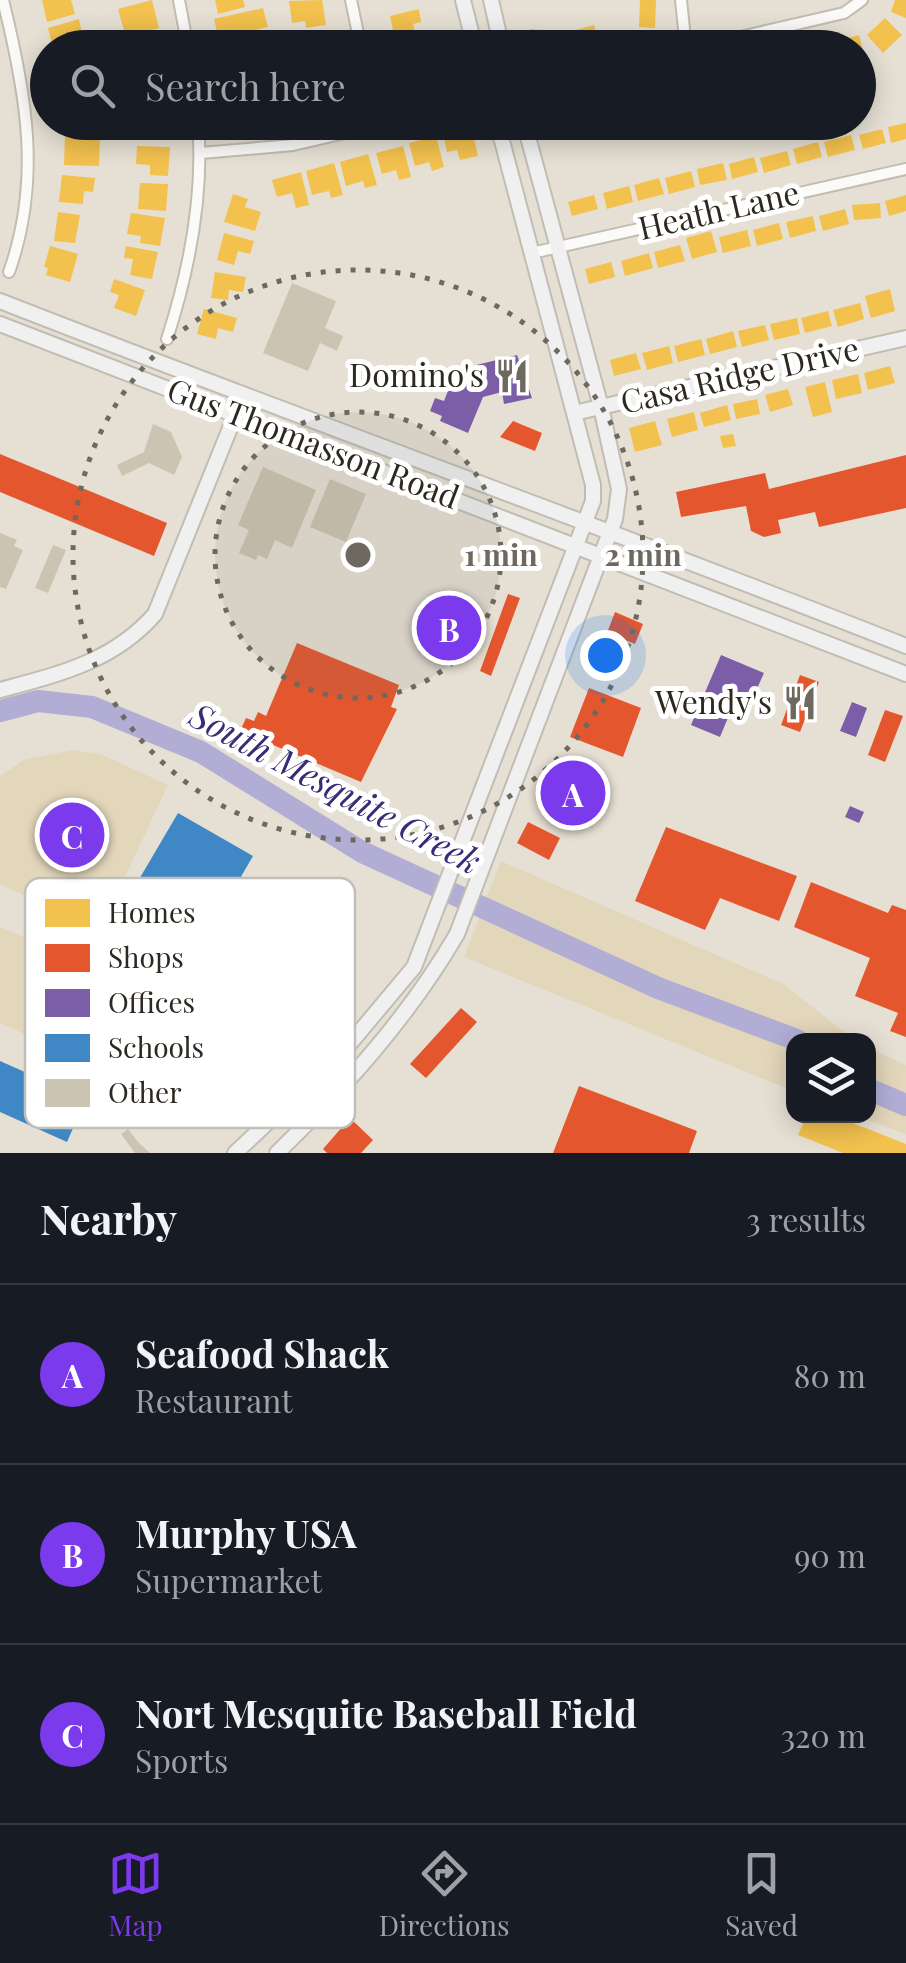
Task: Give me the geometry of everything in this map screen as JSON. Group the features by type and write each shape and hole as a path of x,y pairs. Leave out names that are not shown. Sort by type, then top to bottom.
{"main road":[{"path":"463,0 470,30"},
{"path":"491,0 498,30"},
{"path":"355,1037 414,967 588,520 593,484 502,140"},
{"path":"355,1075 425,986 457,934 610,529 618,488 601,406 529,140"},
{"name":"Gus Thomasson Road","path":"0,301 243,396 588,520 906,646"},
{"name":"Gus Thomasson Road","path":"0,324 906,674"},
{"path":"69,350 80,332"},
{"name":"Casa Ridge Drive","path":"574,413 906,338"},
{"path":"0,690 100,658 138,633 154,616 243,396"},
{"path":"398,475 406,454"},
{"path":"510,720 530,736"},
{"path":"355,1047 370,1060"},
{"path":"243,1152 267,1128"},
{"path":"277,1153 302,1128"}],"street":[{"path":"3,0 27,102 31,165 20,243 10,272"},
{"path":"179,0 185,30"},
{"path":"351,0 358,30"},
{"path":"680,0 686,30"},
{"path":"769,30 844,13 862,0"},
{"path":"167,339 187,265 200,140"},
{"path":"201,152 247,152 305,140"},
{"name":"Heath Lane","path":"532,254 906,169"}],"shaded area":[{"path":"72,750 100,754 168,785 125,878 25,878 25,896 0,884 0,776 24,760"},
{"path":"501,861 783,984 846,1033 786,1033 786,1088 464,957"},
{"path":"0,927 25,938 25,1034 0,1023"},
{"path":"876,1051 906,1065 906,1134 876,1123"}],"building: Homes":[{"path":"42,0 71,0 75,14 47,22"},
{"path":"152,0 159,28 124,30 118,9"},
{"path":"215,0 243,0 245,7 218,14"},
{"path":"322,0 326,25 306,28 305,21 292,23 289,1"},
{"path":"640,0 656,0 655,28 639,27"},
{"path":"895,0 906,0 906,18 891,12"},
{"path":"263,8 268,27 217,30 214,19"},
{"path":"419,9 421,22 413,24 414,30 393,30 390,16"},
{"path":"885,18 902,35 883,53 876,45 876,30 872,30"},
{"path":"79,19 81,30 48,30"},
{"path":"906,123 906,139 891,143 888,127"},
{"path":"882,129 886,143 863,149 860,140 876,140 876,131"},
{"path":"65,140 100,140 99,166 64,165"},
{"path":"437,140 444,167 432,171 429,162 415,166 409,143"},
{"path":"444,140 474,140 478,156 460,160 457,150 447,152"},
{"path":"852,140 855,150 828,157 824,142"},
{"path":"818,142 822,157 797,164 793,149"},
{"path":"137,146 170,147 168,176 150,175 150,165 136,164"},
{"path":"403,146 411,177 399,180 396,170 382,174 376,153"},
{"path":"787,151 791,165 764,173 760,158"},
{"path":"368,154 377,185 365,188 363,181 346,186 340,162"},
{"path":"754,157 758,172 732,179 729,164"},
{"path":"334,163 343,195 331,198 329,191 312,195 306,171"},
{"path":"723,163 727,180 700,185 697,169"},
{"path":"691,171 695,187 669,194 665,178"},
{"path":"301,172 309,205 296,208 292,193 277,197 272,180"},
{"path":"62,175 95,178 93,192 84,191 83,204 59,202"},
{"path":"659,178 664,194 638,201 634,185"},
{"path":"140,183 168,184 166,211 138,209"},
{"path":"629,186 633,202 607,209 603,193"},
{"path":"233,194 248,199 245,207 261,212 255,231 224,222"},
{"path":"594,195 598,209 572,216 568,202"},
{"path":"906,195 906,211 889,216 885,201"},
{"path":"880,203 881,218 854,220 852,205"},
{"path":"845,209 849,224 823,231 819,216"},
{"path":"58,212 80,215 75,243 54,241"},
{"path":"131,213 165,218 160,246 140,243 141,236 127,234"},
{"path":"813,216 816,231 790,238 786,222"},
{"path":"779,223 783,239 757,246 753,230"},
{"path":"747,230 751,246 723,253 719,237"},
{"path":"711,231 717,252 692,259 686,238"},
{"path":"224,233 254,241 250,254 238,251 234,265 217,260"},
{"path":"680,245 685,261 658,268 654,252"},
{"path":"50,246 78,254 70,282 46,275 48,268 44,267"},
{"path":"126,246 158,252 152,279 130,275 133,259 124,258"},
{"path":"649,253 653,268 625,276 621,261"},
{"path":"611,262 615,277 589,284 585,269"},
{"path":"215,272 246,277 243,292 229,290 228,300 211,298"},
{"path":"114,279 145,290 136,316 114,308 119,295 110,292"},
{"path":"890,289 895,311 871,318 865,296"},
{"path":"860,303 864,319 838,327 833,310"},
{"path":"204,309 237,318 233,332 218,328 216,339 197,334"},
{"path":"828,311 832,326 805,333 801,318"},
{"path":"797,318 800,334 774,340 770,324"},
{"path":"765,325 769,340 742,347 738,331"},
{"path":"733,331 737,347 710,354 706,339"},
{"path":"701,339 705,355 678,362 674,346"},
{"path":"669,346 673,363 647,370 642,353"},
{"path":"636,353 641,369 614,376 610,360"},
{"path":"890,366 895,383 868,390 864,373"},
{"path":"858,374 862,393 836,399 832,380"},
{"path":"825,382 832,412 813,417 805,387"},
{"path":"788,389 793,405 770,412 765,395"},
{"path":"757,399 760,414 736,419 733,404"},
{"path":"727,405 731,420 704,427 700,413"},
{"path":"694,412 698,430 672,437 667,419"},
{"path":"655,421 662,445 635,452 629,428"},
{"path":"733,434 736,446 723,448 720,436"},
{"path":"803,1123 853,1123 906,1144 906,1153 843,1153 798,1135"}],"building: Shops":[{"path":"513,421 542,433 535,451 500,437"},
{"path":"0,454 167,523 154,556 0,492"},
{"path":"906,455 906,508 819,527 815,512 778,520 781,533 764,537 751,531 746,506 681,517 676,492 765,473 769,489"},
{"path":"508,594 520,598 491,676 480,671"},
{"path":"444,608 466,616 454,649 432,641"},
{"path":"615,612 643,624 635,644 607,633"},
{"path":"297,643 399,685 391,707 397,709 361,782 240,731 246,718 254,721 258,712 266,716"},
{"name":"Wendy's","path":"800,675 819,682 800,732 781,725"},
{"path":"589,688 641,708 623,757 570,737"},
{"path":"885,710 903,716 885,762 868,755"},
{"path":"573,772 582,776 580,782 596,789 586,813 549,798 560,773 571,778"},
{"path":"528,822 560,838 549,860 517,843"},
{"path":"666,827 797,876 779,921 720,898 705,930 635,901"},
{"path":"811,882 888,913 892,905 906,910 906,1037 890,1031 898,1013 855,996 870,958 794,927"},
{"path":"461,1008 477,1022 426,1078 410,1064"},
{"path":"579,1086 697,1131 689,1153 553,1153"},
{"path":"355,1123 373,1140 361,1153 327,1153 323,1149 341,1128 355,1128"}],"building: Offices":[{"path":"517,355 532,398 504,404 502,392 483,397 468,433 440,421 442,416 430,411 435,398 444,401 456,370"},
{"path":"721,655 764,673 751,702 737,696 720,737 691,725"},
{"path":"852,702 867,708 856,737 840,731"},
{"path":"850,806 864,812 859,823 845,817"}],"building: Schools":[{"path":"178,813 253,856 240,878 140,878"},
{"path":"0,1061 25,1072 25,1123 0,1112"},
{"path":"36,1128 73,1128 67,1142"}],"building: Other":[{"path":"292,283 336,301 325,328 343,336 337,351 320,343 308,371 263,353"},
{"path":"153,424 171,432 182,457 174,475 149,463 122,476 117,465 144,452"},
{"path":"263,467 316,490 292,548 275,540 267,559 258,555 256,560 239,553 249,530 238,525"},
{"path":"330,479 366,494 346,542 310,527"},
{"path":"0,533 17,540 14,546 23,550 6,589 0,587"},
{"path":"53,545 66,550 48,593 35,588"},
{"path":"128,1129 150,1153 135,1153 121,1134"}],"waterway":[{"name":"South Mesquite Creek","path":"0,711 38,701 92,707 201,752 362,852 658,988 786,1036"},
{"name":"South Mesquite Creek","path":"876,1092 906,1105"}],"place":[{"name":"Domino's","path":"512,376"},
{"name":"Murphy USA","path":"449,628"},
{"name":"Wendy's","path":"800,703"},
{"name":"Seafood Shack","path":"573,793"},
{"name":"Nort Mesquite Baseball Field","path":"72,835"}]}
